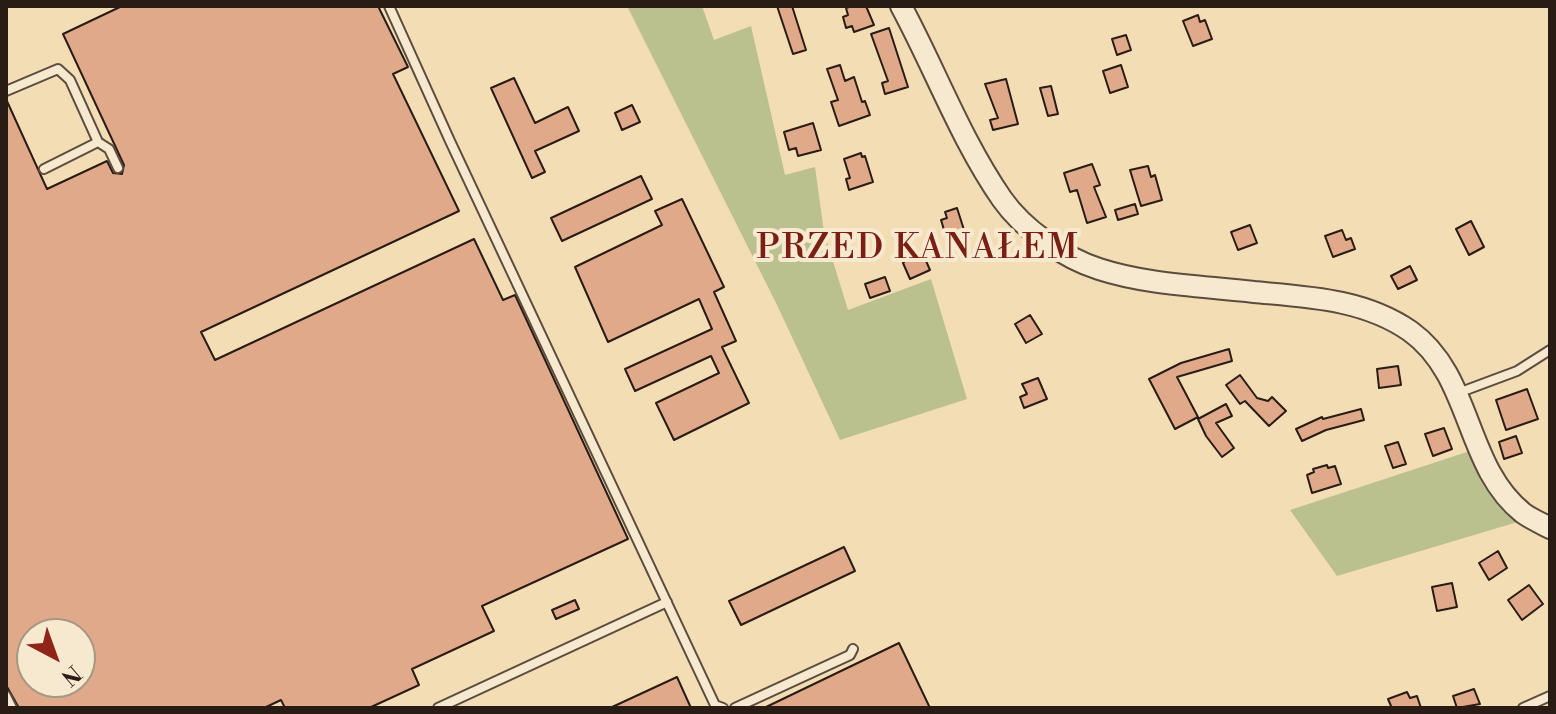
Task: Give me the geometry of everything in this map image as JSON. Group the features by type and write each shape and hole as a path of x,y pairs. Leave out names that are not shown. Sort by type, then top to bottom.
{"street":[{"path":"901,6 1003,200 1049,245 1097,269 1148,281 1287,295 1364,308 1397,323 1420,339 1437,358 1458,393 1478,450 1497,486 1524,514 1550,528"}],"lane":[{"path":"389,6 715,705 723,708"},
{"path":"6,91 58,69 70,80 98,142 109,149 118,168"},
{"path":"44,169 98,142"},
{"path":"1458,393 1517,371 1550,350"},
{"path":"438,708 667,602"},
{"path":"735,708 850,655 853,649"},
{"path":"6,696 12,708"},
{"path":"1523,708 1550,696"}],"green space":[{"path":"627,6 702,6 714,40 751,26 785,175 815,167 824,232 848,310 931,279 967,399 840,440 777,305"},
{"path":"1470,451 1521,521 1337,576 1290,510"}],"building":[{"path":"122,6 378,6 408,67 393,74 459,211 201,332 215,360 474,239 503,300 515,295 628,539 482,606 494,631 412,669 419,685 369,708 285,708 281,700 264,708 19,708 6,685 6,99 47,189 107,161 113,173 122,174 124,165 63,34"},
{"path":"777,6 792,6 806,50 793,54"},
{"path":"866,6 874,25 854,32 852,26 846,28 843,17 848,15 846,8"},
{"path":"1198,15 1200,22 1205,20 1212,39 1193,46 1183,21"},
{"path":"889,28 908,87 885,94 882,83 888,81 871,34"},
{"path":"1126,35 1131,50 1117,55 1112,39"},
{"path":"840,65 845,81 854,77 870,115 839,126 831,102 838,100 827,69"},
{"path":"1121,65 1128,87 1110,93 1103,71"},
{"path":"514,78 535,123 568,107 579,131 535,151 545,172 532,178 491,88"},
{"path":"1006,79 1018,124 993,130 990,120 998,118 985,84"},
{"path":"1051,86 1058,114 1048,116 1040,88"},
{"path":"632,105 640,122 622,130 615,113"},
{"path":"813,123 821,150 798,156 796,148 789,150 784,132"},
{"path":"861,153 862,157 865,156 873,182 849,190 846,179 850,178 844,159"},
{"path":"1092,164 1100,185 1094,187 1106,217 1087,223 1077,190 1070,192 1064,173"},
{"path":"1148,166 1151,177 1155,175 1162,200 1141,206 1130,170"},
{"path":"641,176 652,199 562,241 551,218"},
{"path":"682,199 724,287 714,292 736,341 722,347 749,403 674,440 656,403 719,373 711,356 635,391 625,369 712,329 699,299 608,342 575,267 662,225 655,211"},
{"path":"1135,204 1138,214 1118,220 1115,210"},
{"path":"957,208 965,233 953,237 951,231 945,233 941,220 947,218 945,212"},
{"path":"1471,221 1484,247 1469,255 1456,229"},
{"path":"1250,225 1257,243 1238,250 1231,232"},
{"path":"1342,230 1346,240 1351,238 1355,249 1333,257 1325,236"},
{"path":"912,253 923,254 930,270 910,279 903,263"},
{"path":"1410,266 1417,280 1398,289 1391,276"},
{"path":"885,277 890,291 870,298 865,284"},
{"path":"1030,315 1042,334 1026,343 1015,324"},
{"path":"1229,349 1232,361 1177,377 1198,417 1175,429 1149,379 1181,363"},
{"path":"1398,366 1401,385 1379,388 1377,369"},
{"path":"1240,375 1257,398 1268,401 1272,397 1286,411 1269,426 1245,401 1240,404 1226,385"},
{"path":"1038,378 1047,399 1024,408 1020,397 1027,394 1022,384"},
{"path":"1527,389 1538,419 1506,430 1496,400"},
{"path":"1226,404 1232,416 1216,423 1234,448 1222,457 1198,419"},
{"path":"1361,409 1364,420 1326,430 1302,441 1296,429 1322,417"},
{"path":"1444,428 1452,449 1433,456 1425,434"},
{"path":"1516,436 1522,453 1504,459 1499,442"},
{"path":"1398,442 1406,464 1393,468 1385,446"},
{"path":"1327,465 1328,468 1335,466 1341,484 1312,493 1307,475 1314,472 1313,469"},
{"path":"844,547 855,571 741,625 729,601"},
{"path":"1498,551 1507,568 1489,580 1479,563"},
{"path":"1452,583 1457,607 1437,611 1432,587"},
{"path":"1529,585 1543,604 1522,620 1508,600"},
{"path":"575,600 579,609 556,619 552,610"},
{"path":"899,643 930,708 764,708 868,658"},
{"path":"677,677 691,708 610,708"},
{"path":"1474,689 1480,704 1457,708 1453,696"},
{"path":"1407,692 1410,698 1417,696 1421,708 1388,708 1391,706 1388,699"}],"district":[{"name":"PRZED KANAŁEM","path":"918,250"}]}
